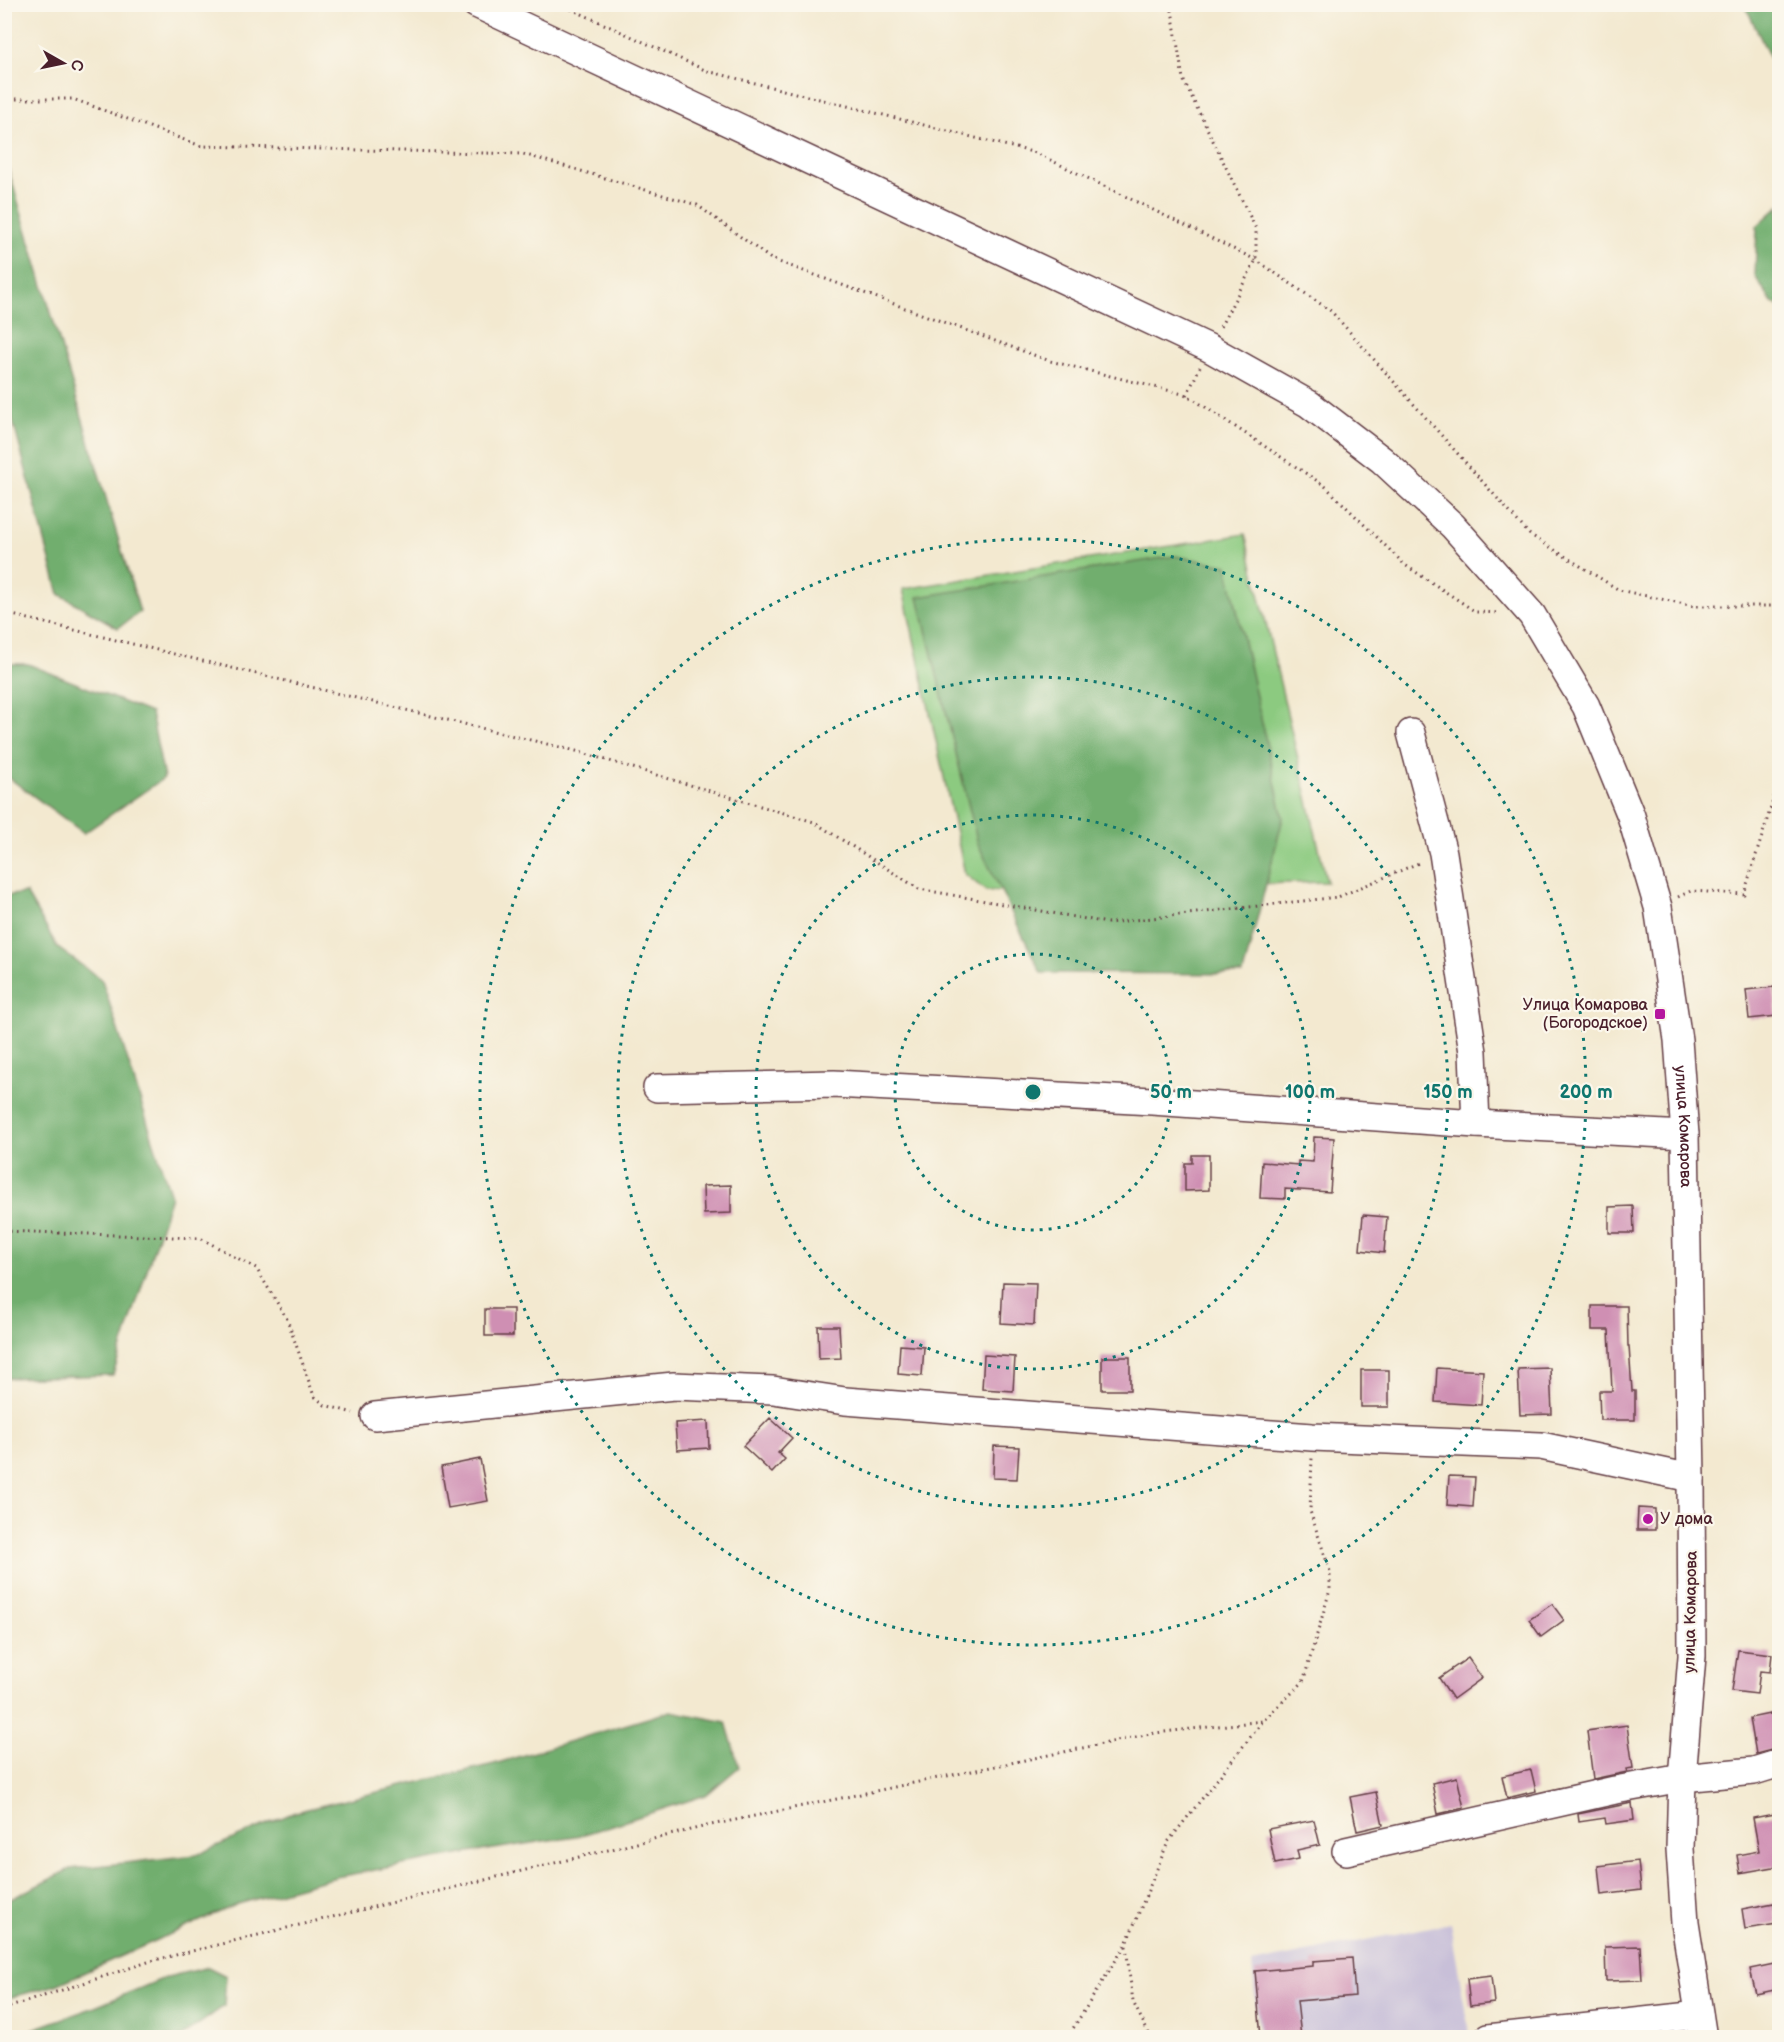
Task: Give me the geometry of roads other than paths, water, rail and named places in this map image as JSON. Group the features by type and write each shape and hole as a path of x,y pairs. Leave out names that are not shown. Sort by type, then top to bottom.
{"street":[{"name":"улица Комарова","path":"476,4 1209,348 1310,404 1382,460 1453,526 1532,615 1586,706 1631,816 1658,907 1678,1040 1685,1135 1692,1656 1682,1778 1680,1849 1685,1923 1701,2026"},
{"path":"1411,733 1443,853 1473,1052 1476,1124"},
{"path":"657,1088 834,1084 1152,1101 1476,1124 1685,1135"},
{"path":"375,1416 674,1386 773,1390 845,1401 1312,1437 1541,1446 1691,1478"},
{"path":"1346,1851 1615,1790 1682,1778 1754,1771 1779,1763"},
{"path":"1488,2037 1701,2026"}],"place":[{"name":"Улица Комарова (Богородское)","path":"1660,1014"},
{"name":"У дома","path":"1648,1519"}]}
